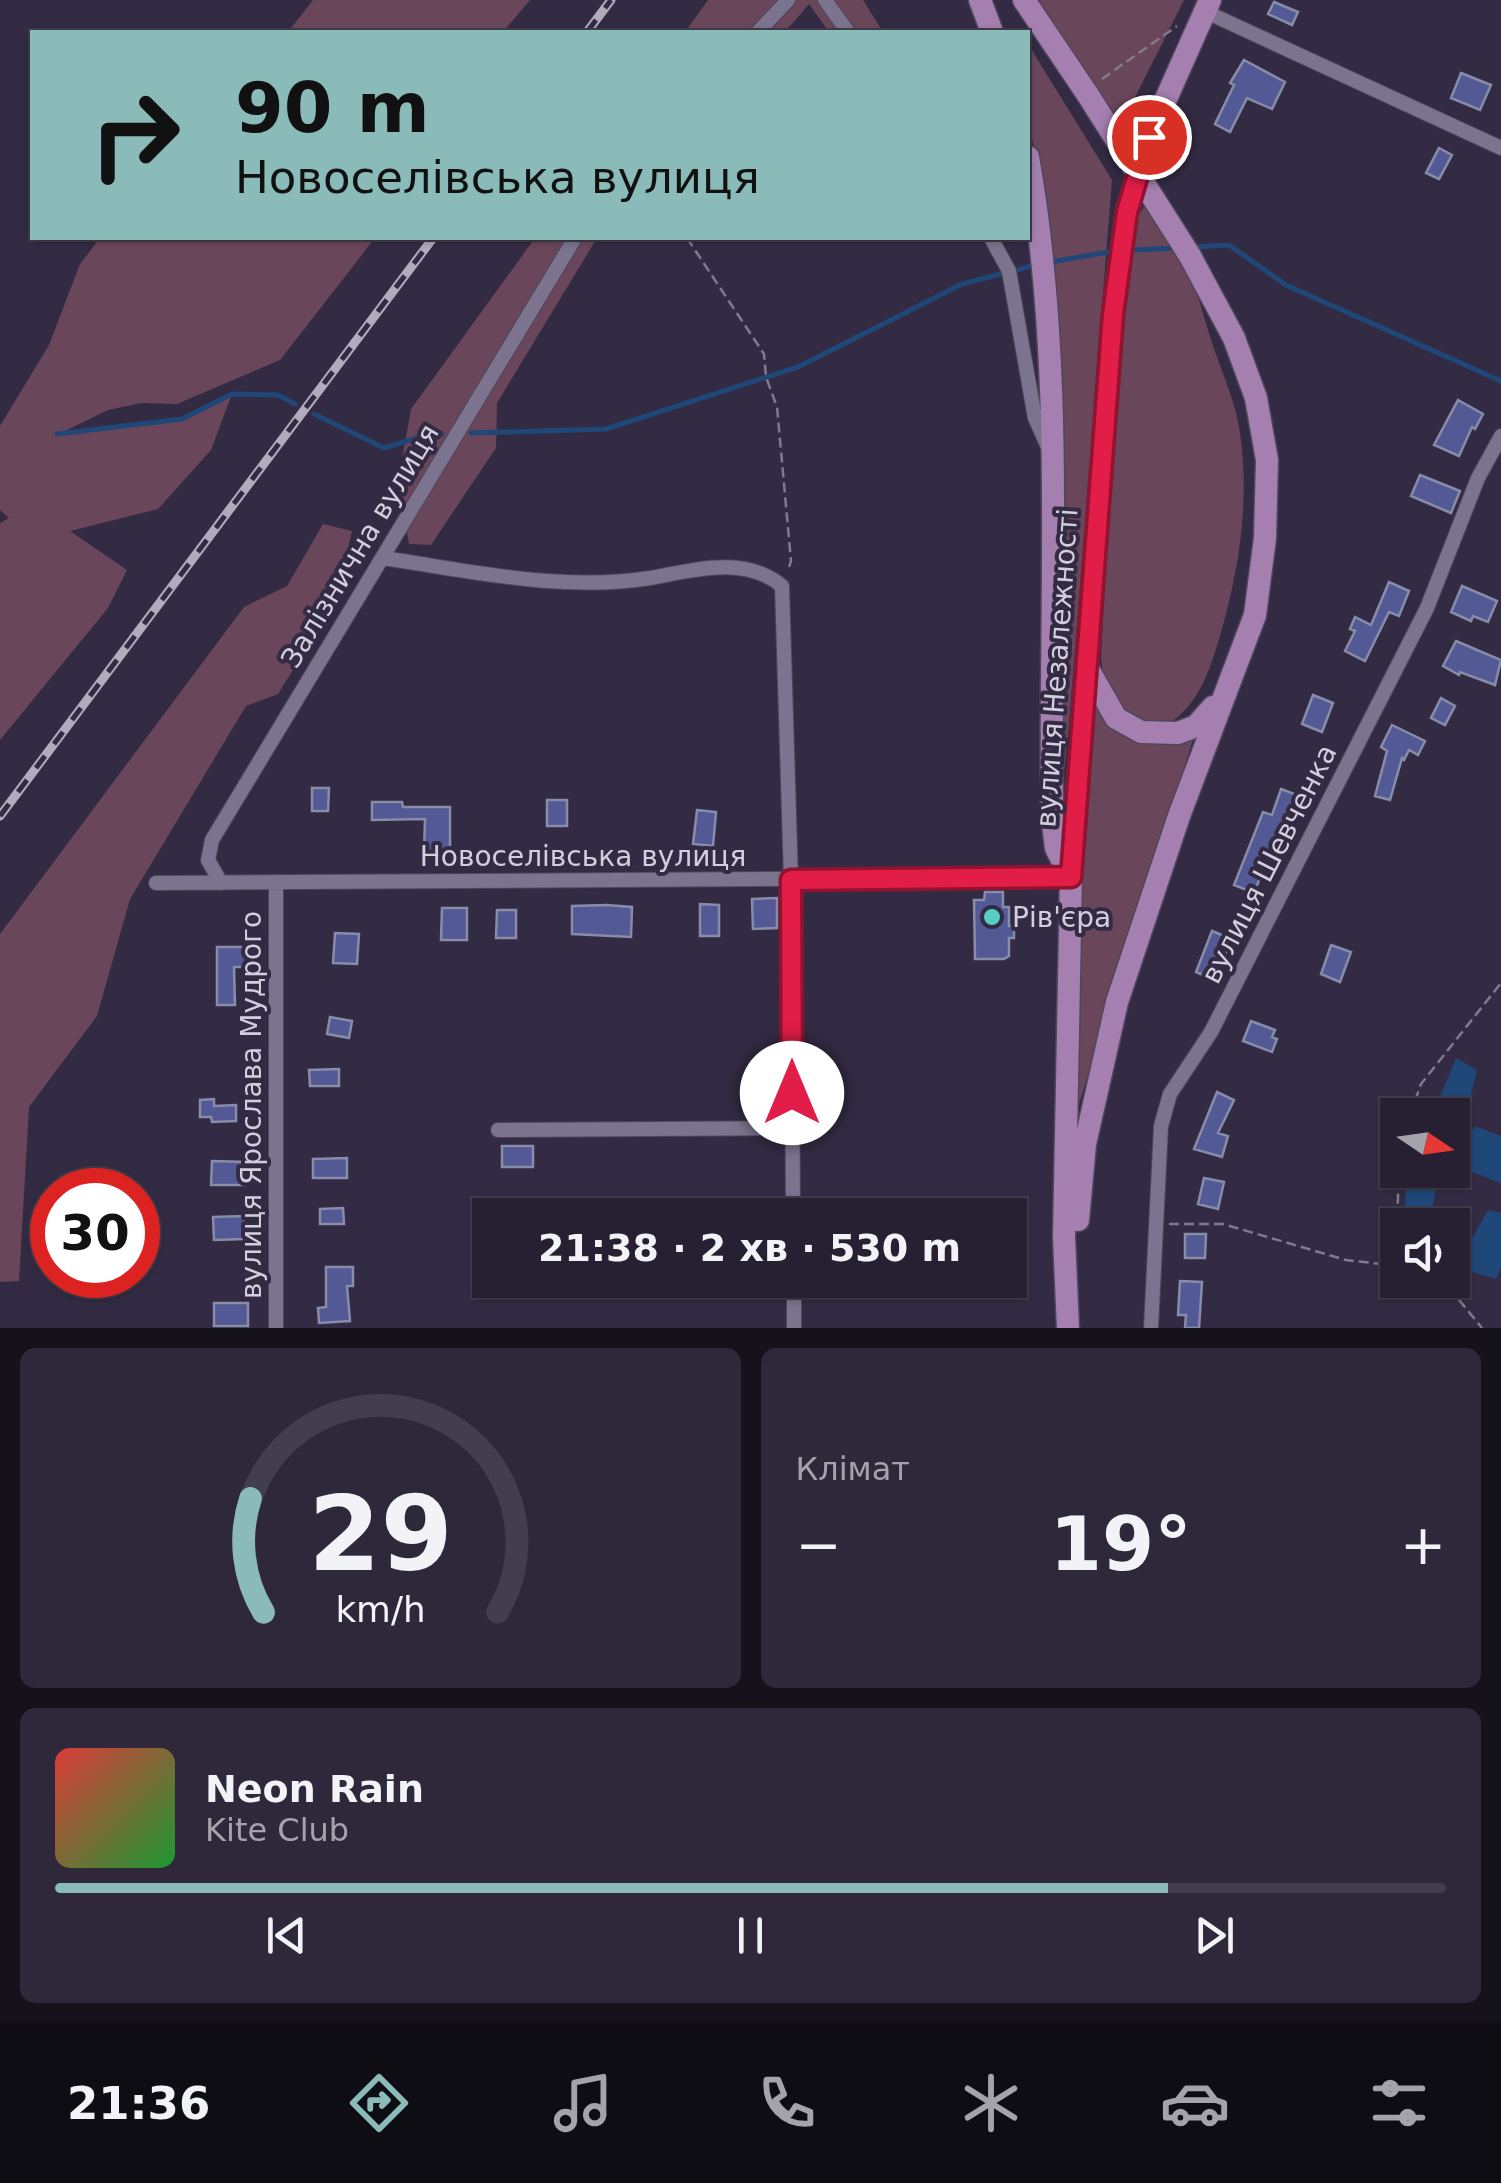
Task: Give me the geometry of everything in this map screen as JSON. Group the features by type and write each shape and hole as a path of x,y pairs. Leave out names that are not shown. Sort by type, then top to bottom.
{"main road":[{"path":"980,0 991,30"},
{"path":"1024,0 1190,256 1234,338 1256,398 1267,460 1265,538 1255,615 1222,697 1117,1002 1085,1144 1068,1328"},
{"name":"вулиця Незалежності","path":"1068,1328 1064,1237 1071,877 1113,314 1127,212 1149,137 1207,5"},
{"path":"1030,174 1044,290 1050,452 1052,814 1056,848 1071,877"},
{"path":"1087,668 1116,718 1141,732 1164,735 1196,726 1222,697"}],"street":[{"path":"760,30 788,0"},
{"path":"825,0 847,30"},
{"path":"1207,5 1501,148"},
{"name":"Залізнична вулиця","path":"221,882 208,860 212,840 574,240"},
{"path":"992,240 1009,271 1035,418 1050,452"},
{"name":"вулиця Шевченка","path":"1151,1328 1160,1126 1170,1094 1211,1032 1427,608 1478,478 1501,436"},
{"path":"383,558 549,583 647,578 704,566 766,573 782,586 791,880 794,1198"},
{"name":"Новоселівська вулиця","path":"156,883 1071,877"},
{"name":"вулиця Ярослава Мудрого","path":"276,882 276,1328"},
{"path":"498,1130 793,1128"},
{"path":"794,1298 794,1328"}],"path":[{"path":"1086,93 1175,26"},
{"path":"688,240 764,354 766,377 777,407 791,561 782,586"},
{"path":"1416,1098 1421,1084 1501,983"},
{"path":"1157,1224 1223,1224 1346,1260 1380,1264"},
{"path":"1458,1298 1482,1328"}],"shaded area":[{"path":"313,0 530,0 505,30 290,30"},
{"path":"708,0 863,0 882,30 828,30 809,4 787,30 686,30"},
{"path":"1035,0 1184,0 1117,133"},
{"path":"1030,47 1112,180 1068,736 1057,830 1037,167 1030,126"},
{"path":"1147,202 1179,253 1196,292 1236,411 1244,484 1237,561 1211,663 1193,701 1161,728 1117,704 1107,686 1101,658 1115,403 1135,221"},
{"path":"98,240 373,240 280,360 177,404 141,403 108,410 61,433 182,419 232,394 211,450 158,509 70,531 127,570 108,608 0,740 0,523 9,518 0,510 0,426 49,345 80,264"},
{"path":"534,240 596,240 497,403 496,448 431,545 409,544 398,482 411,409"},
{"path":"323,524 352,531 336,601 278,694 246,706 130,899 97,1016 29,1107 19,1281 0,1282 0,934 244,607 287,586"},
{"path":"1097,695 1106,719 1195,733 1072,1126 1079,885"}],"water":[{"path":"1456,1058 1477,1070 1470,1098 1440,1098"},
{"path":"1474,1126 1501,1136 1501,1183 1470,1171 1470,1137"},
{"path":"1406,1188 1436,1188 1433,1208 1405,1208"},
{"path":"1488,1210 1501,1213 1501,1268 1496,1279 1470,1271 1471,1240"}],"building":[{"path":"1274,2 1298,12 1292,25 1268,14"},
{"path":"1244,60 1285,82 1272,109 1247,98 1230,132 1215,124 1234,85 1230,83"},
{"path":"1461,73 1491,85 1480,110 1451,98"},
{"path":"1439,148 1452,155 1439,179 1426,173"},
{"path":"1458,400 1483,414 1475,429 1472,427 1459,456 1434,445"},
{"path":"1420,475 1460,491 1451,513 1411,496"},
{"path":"1389,582 1409,591 1399,616 1389,612 1365,661 1345,651 1355,631 1350,629 1355,617 1371,625"},
{"path":"1462,586 1497,601 1488,622 1473,616 1471,621 1451,612"},
{"path":"1456,641 1501,660 1495,685 1443,666"},
{"path":"1313,695 1333,703 1322,732 1302,724"},
{"path":"1441,698 1455,706 1445,725 1431,718"},
{"path":"1392,725 1425,741 1418,755 1409,750 1402,758 1390,800 1375,796 1387,751 1381,747"},
{"path":"312,788 329,788 328,811 312,811"},
{"path":"1281,789 1297,795 1254,893 1234,885 1263,812 1272,815"},
{"path":"547,800 567,800 567,826 547,826"},
{"path":"372,802 402,802 403,807 450,807 450,852 424,852 425,819 372,820"},
{"path":"697,810 716,812 713,846 693,844"},
{"name":"Рів'єра","path":"985,892 1003,892 1003,907 1009,907 1009,926 1014,926 1014,938 1009,938 1009,956 1004,959 975,959 974,900 984,900"},
{"path":"777,898 777,928 753,929 752,899"},
{"path":"700,904 719,905 719,936 700,936"},
{"path":"572,906 632,907 631,937 572,934"},
{"path":"442,908 467,908 467,940 441,940"},
{"path":"497,910 516,910 516,938 496,938"},
{"path":"1212,931 1232,939 1215,980 1196,972"},
{"path":"335,933 359,934 357,964 333,963"},
{"path":"1331,945 1351,952 1340,982 1321,974"},
{"path":"217,947 249,947 249,967 234,967 235,1005 217,1005"},
{"path":"330,1017 352,1021 349,1038 327,1034"},
{"path":"1251,1021 1275,1030 1272,1037 1277,1039 1272,1052 1243,1041"},
{"path":"339,1069 339,1086 310,1086 309,1070"},
{"path":"1217,1092 1234,1100 1218,1133 1228,1136 1222,1157 1194,1149"},
{"path":"214,1099 214,1106 236,1105 236,1121 212,1122 211,1117 200,1117 200,1100"},
{"path":"502,1146 533,1146 533,1167 502,1167"},
{"path":"347,1158 347,1178 313,1178 313,1159"},
{"path":"212,1161 247,1162 246,1185 211,1185"},
{"path":"1204,1178 1224,1182 1218,1209 1198,1204"},
{"path":"343,1208 344,1224 320,1224 320,1209"},
{"path":"244,1216 245,1239 214,1240 213,1217"},
{"path":"1185,1234 1206,1234 1205,1258 1185,1258"},
{"path":"326,1267 353,1267 353,1286 347,1286 350,1321 319,1323 318,1308 326,1307"},
{"path":"1180,1281 1202,1282 1199,1328 1185,1328 1186,1315 1178,1315"},
{"path":"214,1303 248,1303 248,1326 214,1326"}],"waterway":[{"path":"1193,247 1229,245 1286,285 1501,381"},
{"path":"1135,250 1177,248"},
{"path":"1051,262 1109,252"},
{"path":"471,433 606,429 798,367 962,284 1032,266"},
{"path":"57,434 182,419 232,394 278,395 295,404"},
{"path":"314,414 384,448 442,434"}],"railway":[{"path":"588,30 611,0"},
{"path":"0,816 432,240"}],"place":[{"name":"Рів'єра","path":"992,917"}],"route":[{"path":"792,1093 791,880 1071,877 1113,314 1127,212 1149,137"}]}
